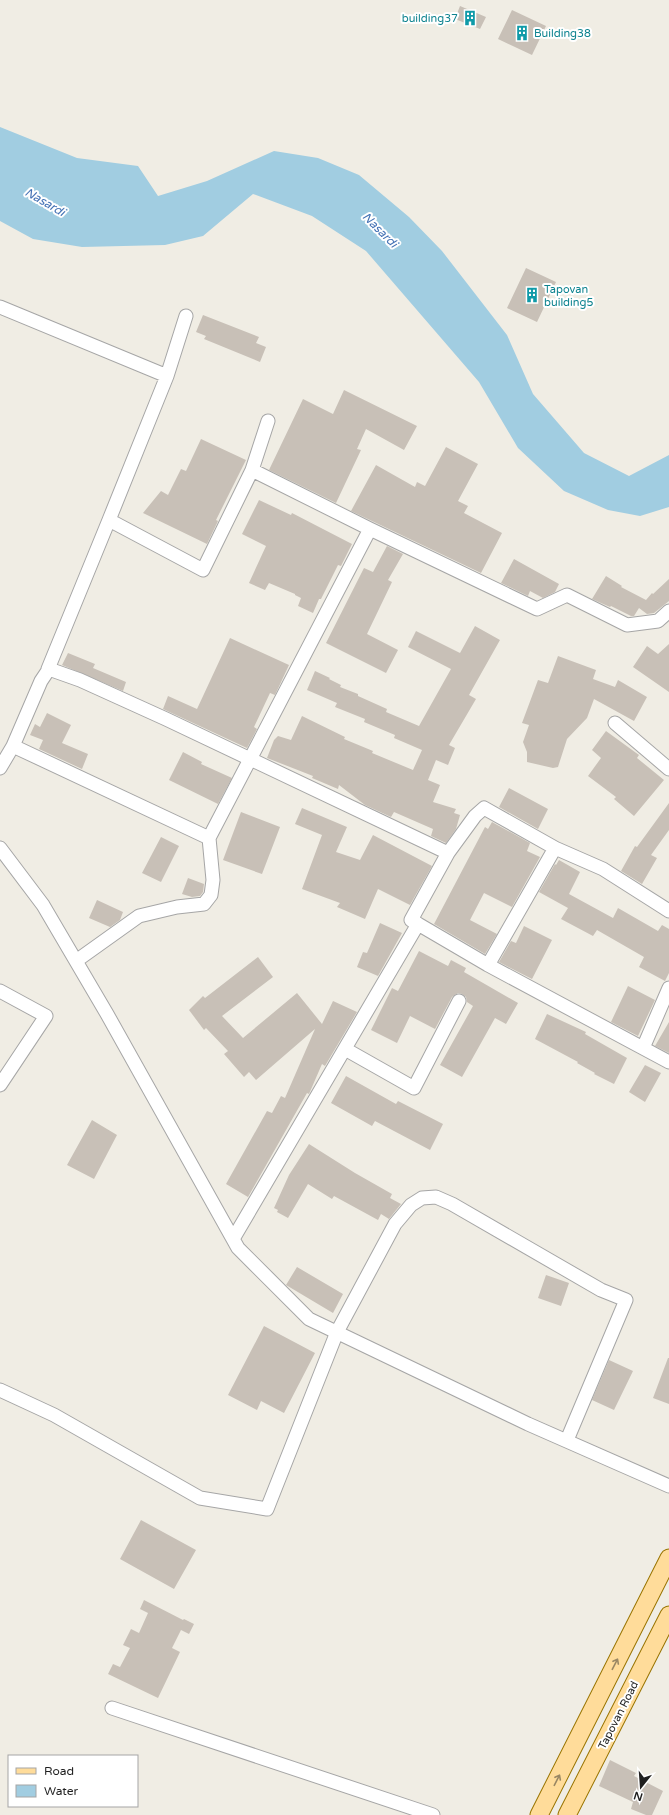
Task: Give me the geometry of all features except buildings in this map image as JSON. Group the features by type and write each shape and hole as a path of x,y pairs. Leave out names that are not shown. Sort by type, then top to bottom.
{"main road":[{"path":"539,1815 669,1558"},
{"name":"Tapovan Road","path":"567,1815 669,1615"}],"street":[{"path":"0,307 166,376"},
{"path":"0,768 13,746 41,681 48,669 166,376 186,316"},
{"path":"109,520 203,570 252,470 268,421"},
{"path":"252,470 370,529 537,609 567,595 627,625 658,621 669,611"},
{"path":"76,961 139,916 177,907 204,904 211,896 213,880 210,838 370,529"},
{"path":"48,669 80,680 252,759 448,853"},
{"path":"615,723 669,770"},
{"path":"13,746 210,838"},
{"path":"669,911 603,869 555,848 484,808 475,816 448,853 411,920 488,964 669,1062"},
{"path":"0,848 43,905 238,1248 309,1319 528,1424 669,1486"},
{"path":"488,964 555,848"},
{"path":"233,1239 418,924"},
{"path":"643,1048 669,988"},
{"path":"0,991 46,1016 0,1085"},
{"path":"345,1049 414,1088 459,1001"},
{"path":"0,1390 54,1415 200,1498 267,1509 338,1332 395,1224 410,1205 422,1198 436,1197 452,1204 601,1290 626,1300 567,1440"},
{"path":"112,1708 433,1815"}],"water":[{"name":"Nasardi","path":"0,127 77,158 138,166 158,196 207,181 274,151 318,158 359,175 409,217 442,251 507,335 533,394 584,453 629,476 669,455 669,507 640,516 608,510 564,491 518,448 479,382 366,251 312,216 253,194 203,236 165,245 82,247 33,239 0,221"}],"place":[{"name":"building37","path":"470,18"},
{"name":"Building38","path":"522,33"},
{"name":"Tapovan building5","path":"532,295"}]}
